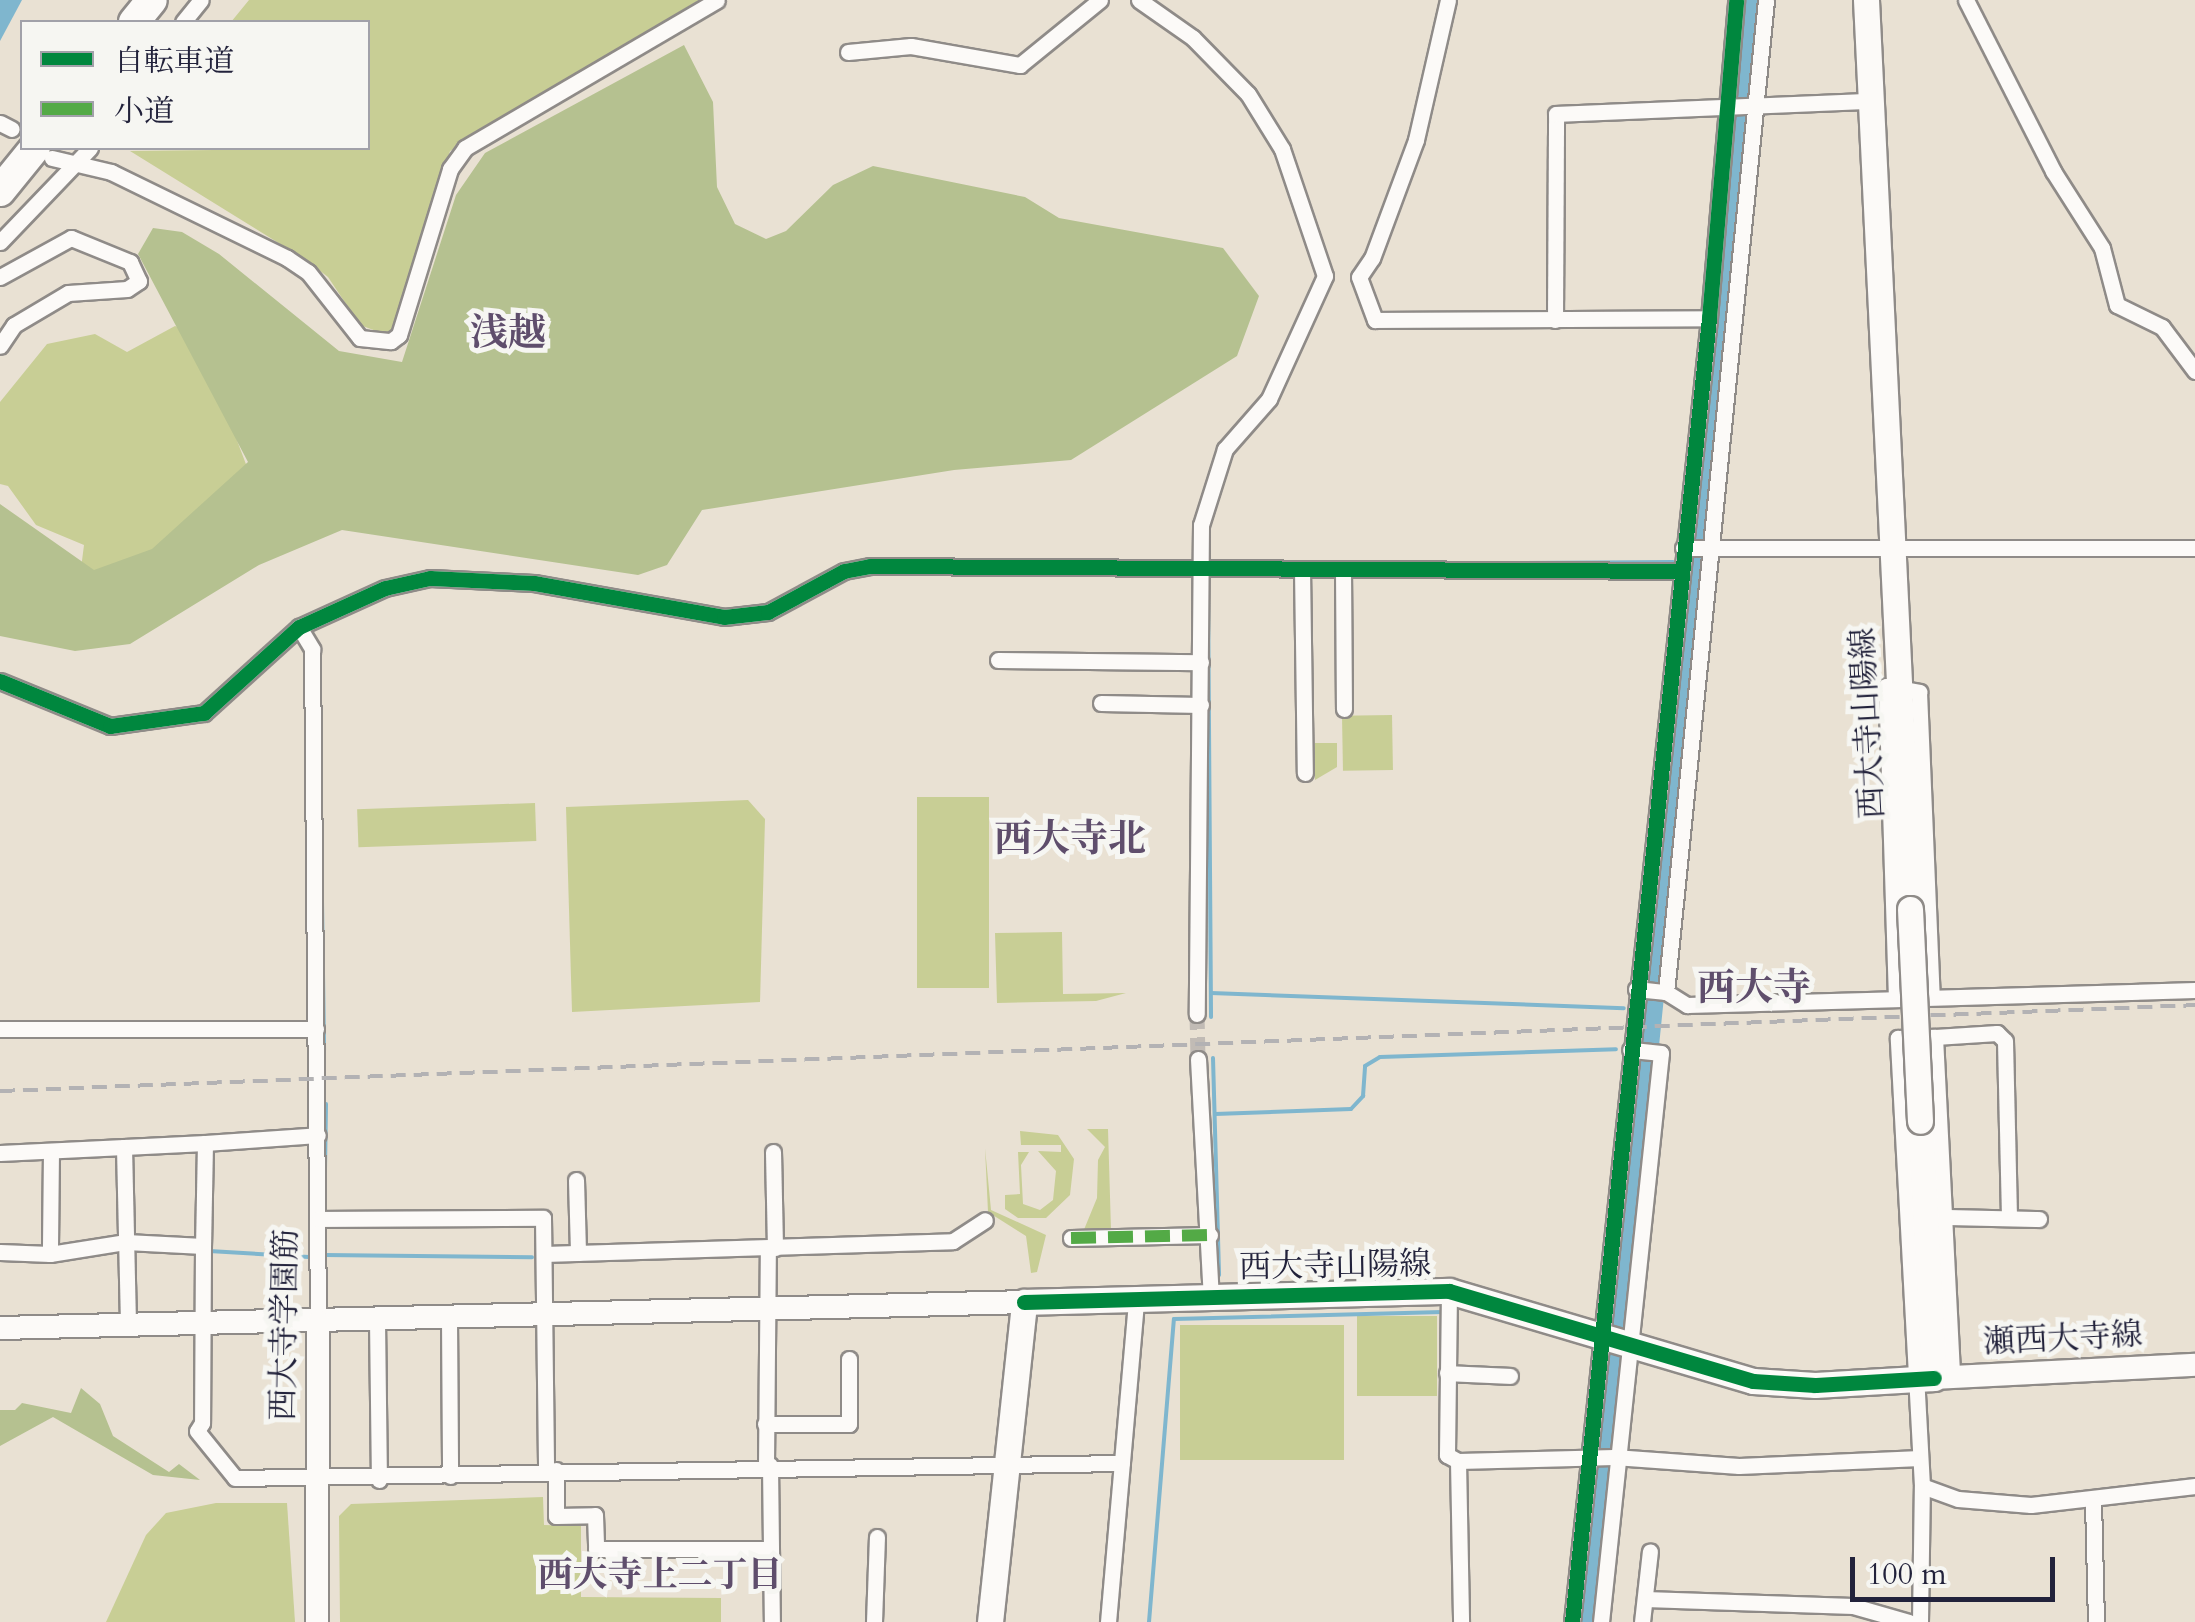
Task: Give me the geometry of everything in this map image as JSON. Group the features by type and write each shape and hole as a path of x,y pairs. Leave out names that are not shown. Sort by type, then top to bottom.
{"highway":[{"path":"136,20 152,0"},
{"path":"1,190 20,150"}],"main road":[{"name":"西大寺山陽線","path":"1034,1302 1449,1291 1723,1375 1783,1384 1934,1378 1866,0"},
{"path":"990,1622 1015,1464 1034,1302"},
{"path":"1005,1622 1015,1464"}],"street":[{"path":"185,20 200,0"},
{"path":"48,150 77,164 111,172 287,258 308,272 360,338 391,341 399,336 450,169 464,148 717,0"},
{"path":"848,52 911,46 1020,65 1100,0"},
{"path":"1138,0 1193,38 1248,94 1282,149 1326,276 1269,399 1225,449 1213,476 1201,525 1197,1014"},
{"path":"1448,0 1416,140 1359,277 1371,316 1384,324 1710,318"},
{"path":"1572,1622 1681,571 1698,549 1730,217 1729,103 1736,0"},
{"path":"1664,992 1700,653 1698,549 1710,318 1754,103 1766,0"},
{"path":"1966,0 2053,170 2102,248 2116,305 2162,327 2195,371"},
{"path":"1555,320 1556,114 1729,103 1870,101"},
{"path":"0,242 88,150"},
{"path":"0,276 71,238 130,262 139,281 127,289 68,293 14,325 0,346"},
{"path":"1326,276 1359,277"},
{"path":"1698,549 2195,548"},
{"path":"0,681 110,726 204,713 299,627 386,588 430,578 534,583 724,617 794,603 857,568 1681,571"},
{"path":"1302,569 1306,774"},
{"path":"1343,570 1344,710"},
{"name":"西大寺学園筋","path":"299,627 312,650 318,1134 317,1622"},
{"path":"1675,652 1700,653"},
{"path":"998,660 1201,662"},
{"path":"1896,999 1882,692 1898,686 1919,692 1932,998"},
{"path":"1101,704 1201,705"},
{"path":"1643,938 1668,941"},
{"path":"1639,990 1664,992 1687,1006 2195,990"},
{"path":"0,1030 316,1030"},
{"path":"1934,1378 1898,1038 1996,1033 2005,1041 2009,1218"},
{"path":"1920,1622 1920,1458 1934,1378 1944,1217 1935,1037"},
{"path":"1601,1622 1652,1131 1656,1052 1634,1050"},
{"path":"1198,1059 1210,1235 1210,1297"},
{"path":"1625,1130 1652,1131"},
{"path":"0,1153 318,1134"},
{"path":"204,1142 203,1323 197,1431 234,1478 378,1480 551,1470 1122,1462"},
{"path":"124,1148 128,1326"},
{"path":"50,1254 51,1151"},
{"path":"772,1622 765,1424 773,1152"},
{"path":"576,1180 578,1253"},
{"path":"1944,1217 2039,1219"},
{"path":"318,1219 543,1218 556,1516 595,1516 596,1549 771,1549"},
{"path":"544,1254 953,1241 984,1220"},
{"path":"1071,1238 1210,1235"},
{"path":"0,1252 203,1250"},
{"path":"1449,1291 1447,1454 1458,1460 1616,1458 1739,1466 1920,1458"},
{"path":"1108,1622 1136,1300"},
{"path":"0,1328 1034,1302"},
{"path":"450,1319 450,1476"},
{"path":"377,1320 378,1480"},
{"path":"765,1424 849,1424 849,1358"},
{"name":"瀬西大寺線","path":"1934,1378 2195,1365"},
{"path":"1447,1373 1510,1376"},
{"path":"1458,1460 1461,1622"},
{"path":"1922,1486 1935,1494 1998,1504 2094,1500 2195,1486"},
{"path":"2094,1500 2096,1622"},
{"path":"874,1622 876,1537"},
{"path":"1642,1622 1650,1551"},
{"path":"1645,1599 1853,1606 1909,1622"}],"green space":[{"path":"249,0 699,0 450,151 397,330 387,335 360,325 328,277 306,260 130,151 370,150 370,20 233,20"},
{"path":"684,45 713,102 717,187 735,224 766,239 786,231 833,185 873,166 1025,197 1059,218 1223,248 1259,296 1237,356 1071,460 954,470 702,510 667,565 638,575 342,530 259,565 130,644 75,651 0,636 0,504 94,570 152,549 248,462 138,254 153,228 182,232 219,254 339,351 402,362 456,195 485,153"},
{"path":"175,326 190,332 208,364 255,488 145,563 78,592 84,545 36,525 8,486 0,484 0,402 47,344 95,334 127,352"},
{"path":"1392,715 1393,770 1343,771 1342,716"},
{"path":"1315,743 1337,743 1337,767 1315,780"},
{"path":"917,797 989,797 989,988 917,988"},
{"path":"748,800 765,819 760,1002 572,1012 566,807"},
{"path":"535,803 536,841 358,847 357,809"},
{"path":"1062,932 1063,994 1126,993 1096,1001 997,1003 995,933"},
{"path":"1087,1129 1108,1129 1111,1230 1083,1232 1097,1198 1098,1160 1105,1147"},
{"path":"1020,1131 1058,1135 1074,1159 1070,1195 1046,1218 1018,1218 1005,1209 1005,1195 1020,1194 1018,1152 1029,1152 1021,1165 1023,1204 1040,1210 1053,1200 1056,1171 1038,1151 1061,1152 1061,1145 1021,1145"},
{"path":"985,1148 991,1210 1046,1235 1037,1272 1031,1273 1026,1236 988,1212"},
{"path":"1357,1316 1437,1316 1437,1396 1357,1396"},
{"path":"1180,1325 1344,1325 1344,1460 1180,1460"},
{"path":"81,1388 100,1404 113,1436 169,1472 179,1464 200,1480 153,1475 53,1417 0,1446 0,1410 15,1410 22,1403 71,1413"},
{"path":"543,1497 544,1525 581,1526 581,1597 721,1598 721,1622 340,1622 339,1516 351,1504"},
{"path":"216,1503 287,1503 295,1622 106,1622 146,1535 166,1513"}],"water":[{"path":"0,0 22,0 0,41"}],"waterway":[{"path":"1618,1321 1752,0"},
{"path":"1525,563 1673,562"},
{"path":"1208,583 1211,1017"},
{"path":"321,830 324,1050"},
{"path":"1211,993 1624,1008"},
{"path":"1215,1114 1351,1109 1363,1096 1365,1066 1380,1057 1616,1049"},
{"path":"1213,1058 1219,1275"},
{"path":"325,1169 326,1104"},
{"path":"325,1197 325,1203"},
{"path":"50,1261 120,1251"},
{"path":"209,1251 309,1257"},
{"path":"324,1255 532,1257"},
{"path":"1149,1622 1174,1319 1443,1312"},
{"path":"775,1332 775,1352"},
{"path":"1588,1622 1614,1363"},
{"path":"1442,1456 1449,1465"}],"tunnel":[{"path":"1197,1014 1198,1059"}],"railway":[{"path":"0,1091 2195,1005"}],"marked path":[{"path":"1071,1238 1210,1235"}],"cycle path":[{"path":"1572,1622 1709,318 1736,0"},
{"path":"0,681 110,726 204,713 299,627 385,588 430,578 534,583 724,617 768,612 844,571 870,566 1681,571"},
{"path":"1024,1302 1449,1291 1753,1381 1815,1385 1934,1378"}],"district":[{"name":"浅越","path":"508,334"},
{"name":"西大寺北","path":"1070,840"},
{"name":"西大寺","path":"1754,989"},
{"name":"西大寺上二丁目","path":"660,1575"}]}
